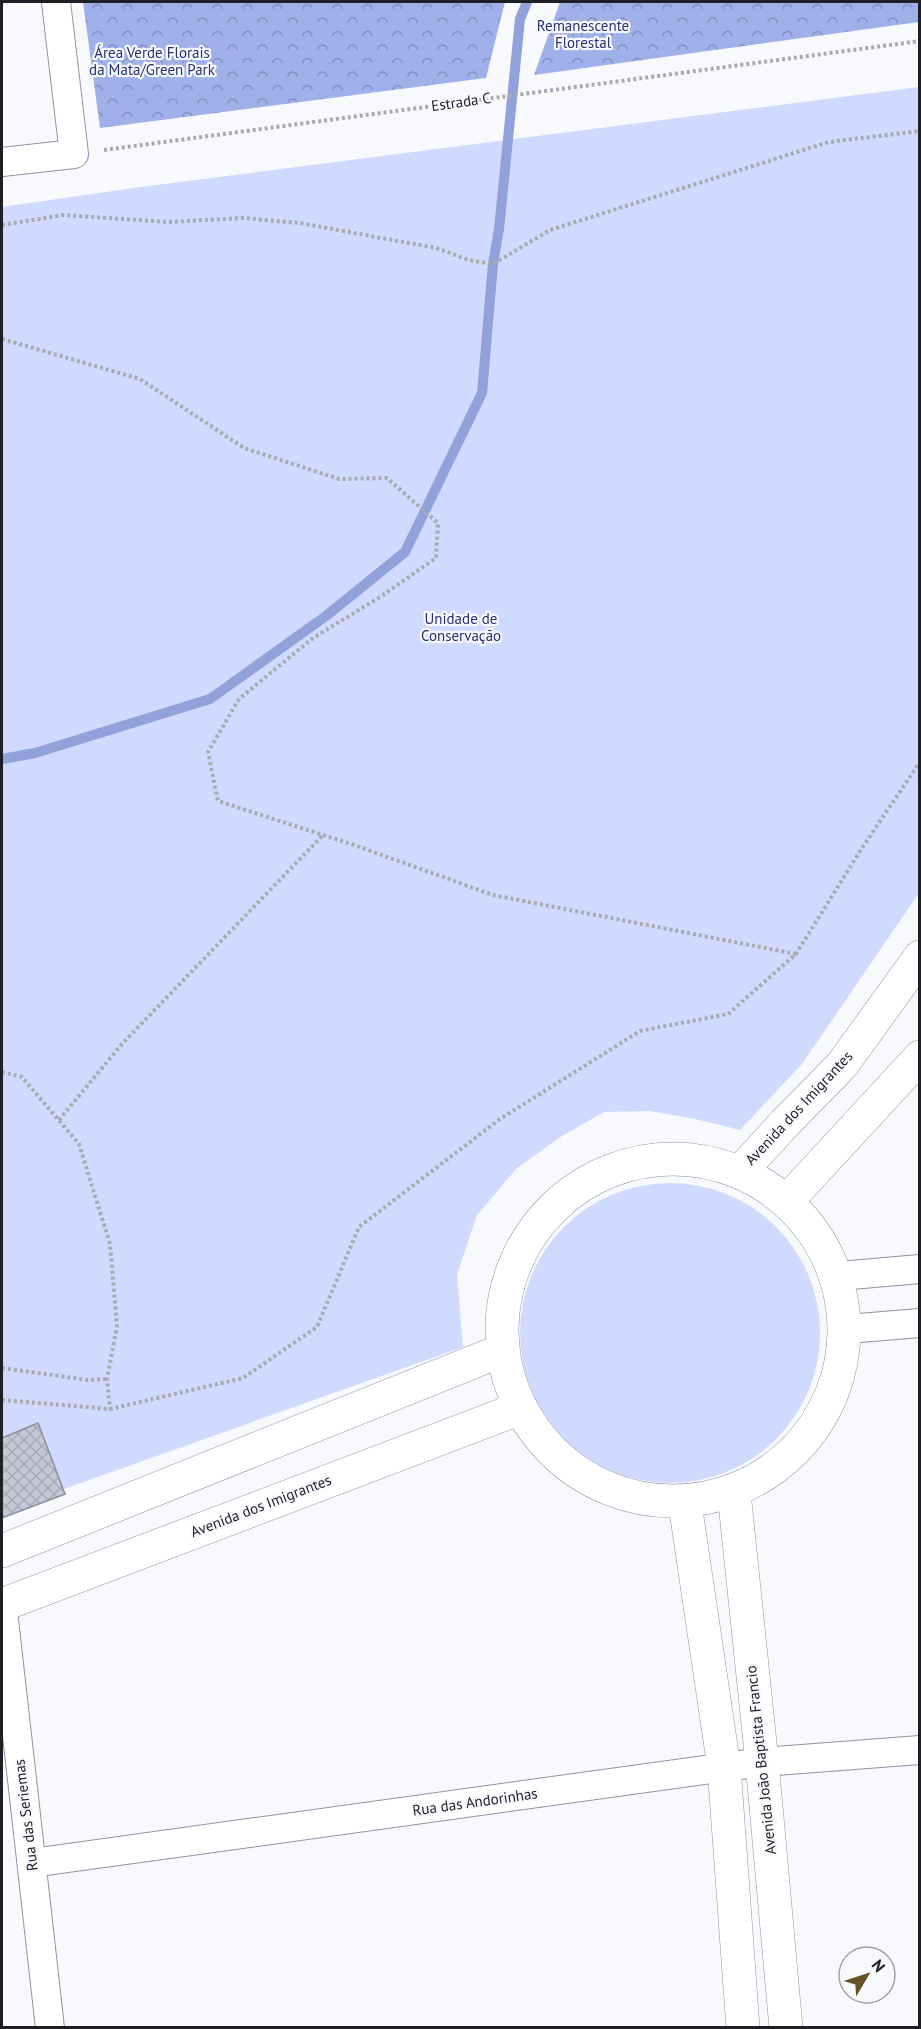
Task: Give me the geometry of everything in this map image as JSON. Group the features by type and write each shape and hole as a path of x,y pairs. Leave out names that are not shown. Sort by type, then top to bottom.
{"street":[{"path":"2,162 74,154 56,2"},
{"name":"Avenida dos Imigrantes","path":"740,1172 842,1065 920,957"},
{"path":"787,1201 920,1057"},
{"name":"Avenida dos Imigrantes","path":"652,1159 697,1159 740,1172 787,1201 818,1238 838,1276 846,1329 836,1381 818,1422 789,1456 734,1493 709,1503 685,1504 619,1491 579,1472 546,1444 521,1407 510,1380 503,1350 503,1305 515,1262 537,1223 569,1192 608,1170 652,1159"},
{"path":"838,1276 920,1269"},
{"path":"846,1329 920,1323"},
{"path":"2,1551 503,1350"},
{"name":"Avenida dos Imigrantes","path":"2,1604 521,1407"},
{"name":"Avenida João Baptista Francio","path":"734,1493 762,1762 786,2028"},
{"path":"685,1504 724,1767 742,2028"},
{"name":"Rua das Seriemas","path":"2,1604 50,2028"},
{"name":"Rua das Andorinhas","path":"32,1863 762,1762 920,1750"}],"path":[{"name":"Estrada C","path":"74,154 920,41"},
{"path":"2,225 63,215 168,222 243,218 300,223 436,248 468,260 493,264 550,230 829,142 920,130"},
{"path":"2,339 140,379 244,448 339,479 387,478 438,523 436,558 380,597 313,638 239,699 208,752 218,801 323,835 492,895 796,954"},
{"path":"2,1400 110,1409 243,1378 317,1328 359,1227 500,1119 640,1031 728,1014 796,954 862,848 920,762"},
{"path":"59,1120 121,1045 323,835"},
{"path":"2,1072 22,1077 79,1144 110,1244 117,1326 107,1379 110,1409"},
{"path":"2,1368 88,1380 107,1379"}],"green space":[{"name":"Área Verde Florais da Mata/Green Park","path":"83,2 505,2 486,78 100,128"},
{"name":"Remanescente Florestal","path":"560,2 919,2 919,22 534,75"},
{"name":"Unidade de Conservação","path":"919,87 919,893 802,1064 740,1130 650,1111 604,1112 562,1136 517,1168 477,1215 457,1275 463,1347 2,1511 2,207"},
{"path":"670,1183 699,1186 727,1195 741,1201 776,1227 802,1262 808,1276 817,1304 820,1333 817,1362 808,1390 802,1404 776,1439 741,1465 727,1471 699,1480 670,1483 641,1480 613,1471 599,1465 564,1439 538,1404 532,1390 523,1362 520,1333 523,1304 532,1276 538,1262 564,1227 599,1201 613,1195 641,1186"}],"building":[{"path":"38,1423 65,1494 2,1518 2,1438"}],"waterway":[{"path":"2,759 35,753 210,699 326,616 405,552 482,393 493,264 499,229 520,19 527,2"}]}
